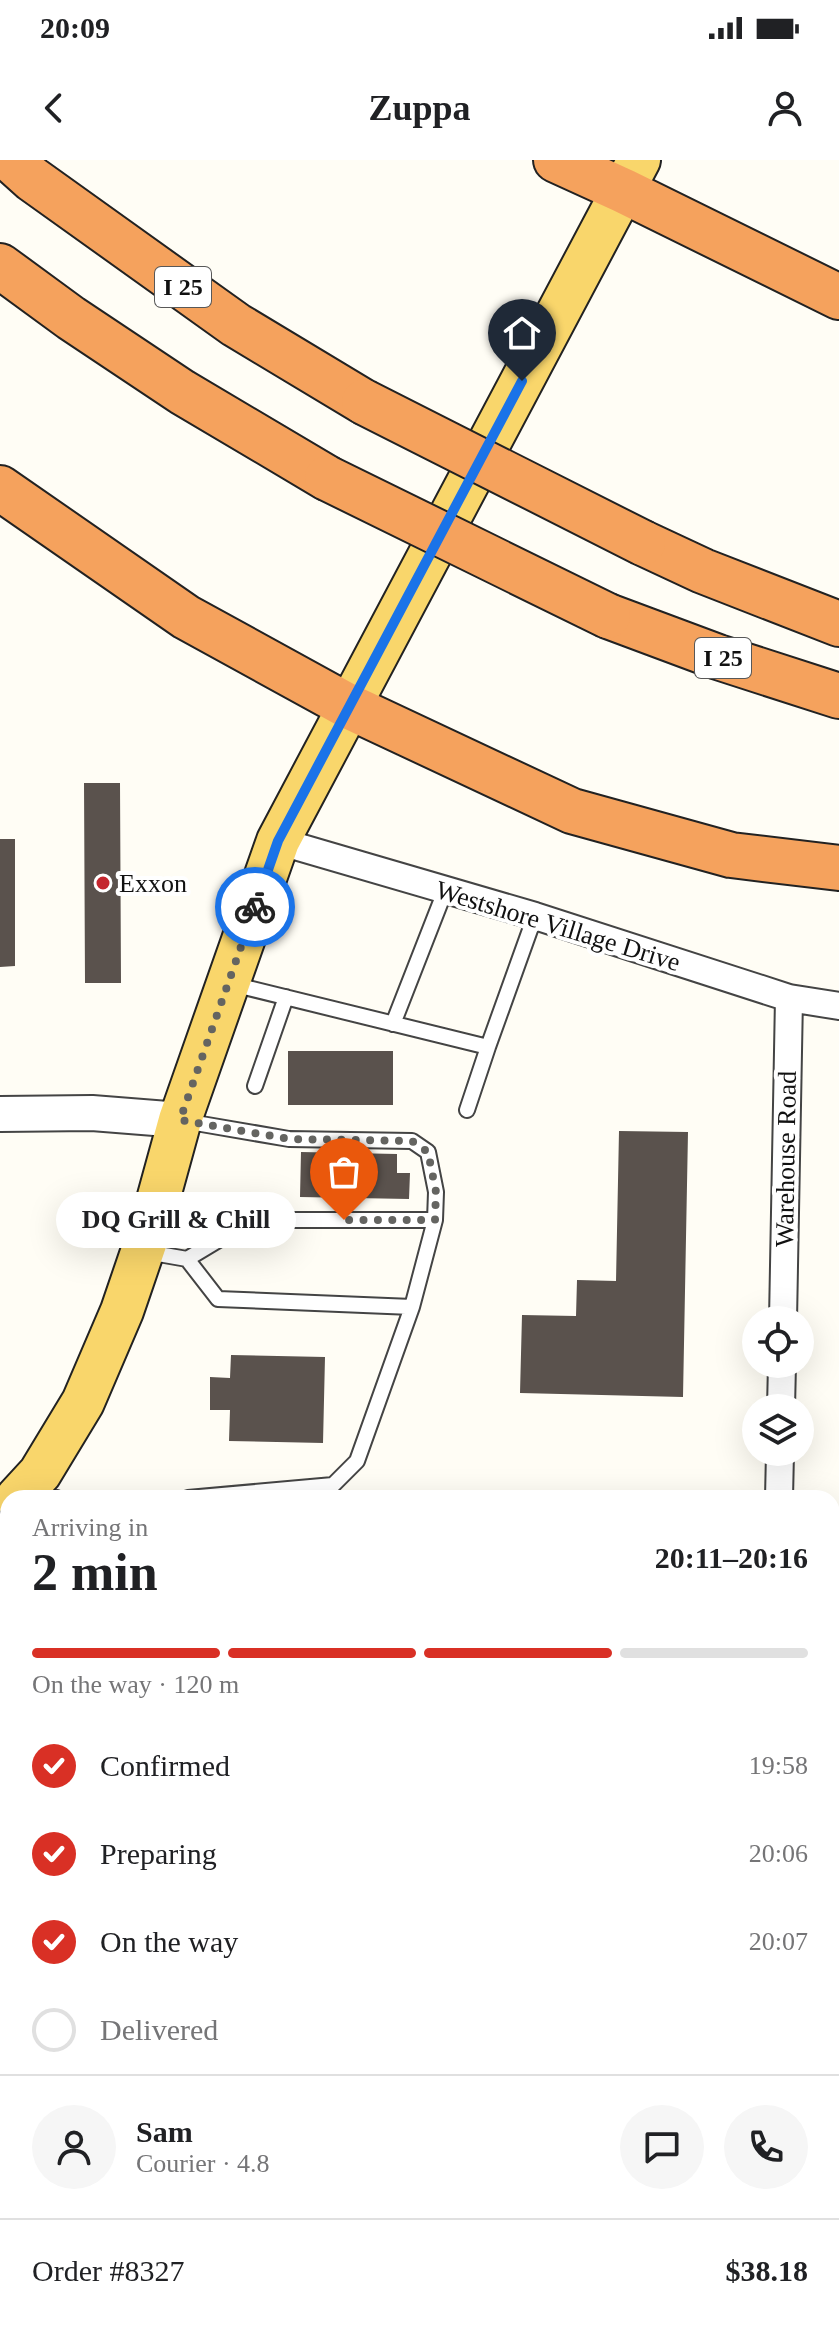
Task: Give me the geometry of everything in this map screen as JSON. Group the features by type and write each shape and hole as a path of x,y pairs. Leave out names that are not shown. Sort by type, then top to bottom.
{"highway":[{"name":"I 25","path":"11,160 32,179 236,325 364,402 643,543 703,571 839,624"},
{"path":"556,160 632,175 839,297"},
{"name":"I 25","path":"0,266 182,392 327,478 608,616 718,657 839,696"},
{"path":"0,488 186,617 348,706 572,811 731,855 839,868"}],"main road":[{"path":"29,1490 83,1402 122,1311 143,1251 180,1120 278,841 632,175"}],"street":[{"name":"Westshore Village Drive","path":"278,841 535,916 789,998 839,1006"},
{"name":"Warehouse Road","path":"783,1306 789,998"},
{"path":"0,1114 92,1113 180,1120"},
{"path":"779,1490 780,1466"}],"lane":[{"path":"393,1024 445,891"},
{"path":"467,1110 535,916"},
{"path":"228,983 488,1047"},
{"path":"255,1086 286,997"},
{"path":"180,1120 289,1139 412,1141 428,1152 436,1192 435,1220 412,1307 357,1461 333,1485 277,1490"},
{"path":"143,1251 187,1259 252,1220 435,1220"},
{"path":"187,1259 218,1299 412,1307"}],"building":[{"name":"Exxon","path":"84,783 120,783 121,983 85,983"},
{"path":"0,839 15,839 15,966 0,967"},
{"path":"288,1051 393,1051 393,1105 288,1105"},
{"path":"619,1131 688,1132 683,1397 520,1393 522,1315 576,1316 577,1280 616,1281"},
{"path":"301,1152 397,1154 397,1173 410,1173 409,1199 300,1197"},
{"path":"231,1355 325,1357 323,1443 229,1441 230,1410 210,1410 210,1377 230,1378"}],"way so far":[{"path":"255,907 180,1120 289,1139 412,1141 428,1152 436,1192 435,1220 344,1220"}],"place":[{"name":"Exxon","path":"103,883"},
{"name":"DQ Grill & Chill","path":"344,1220"}],"route":[{"path":"255,907 278,841 522,381"}]}
